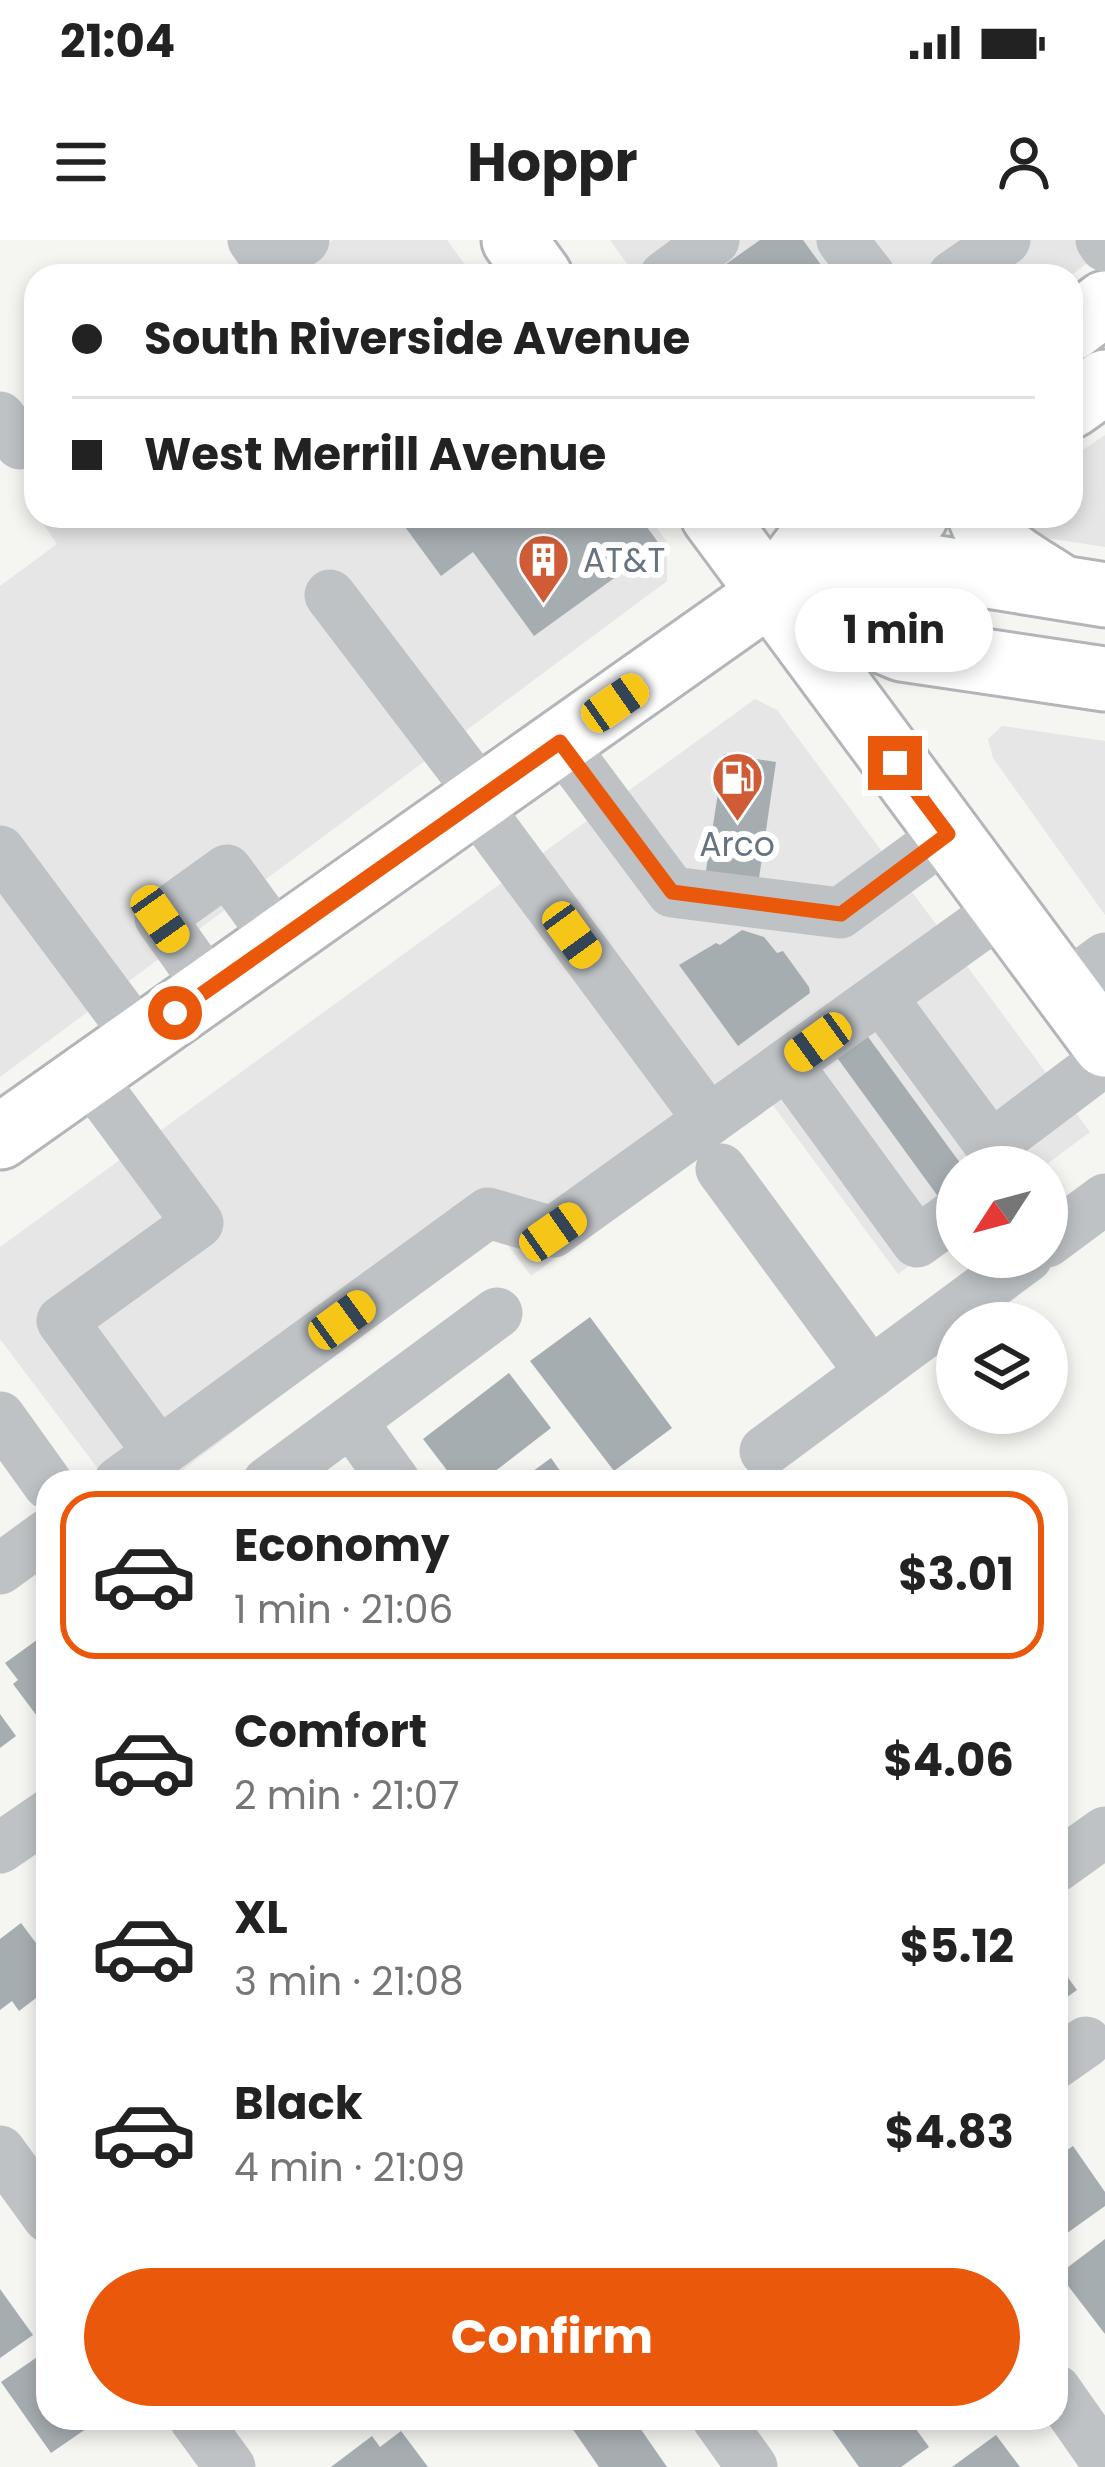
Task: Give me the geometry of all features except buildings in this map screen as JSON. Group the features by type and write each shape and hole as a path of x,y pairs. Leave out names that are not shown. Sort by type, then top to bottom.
{"main road":[{"path":"722,528 1003,909 1084,974 1105,1045"},
{"path":"769,594 819,528"},
{"path":"0,1138 769,594 857,558 899,528"},
{"path":"984,528 1010,553 1084,592"},
{"path":"769,594 926,566 1084,592"},
{"path":"769,594 902,649 1105,679"}],"street":[{"path":"681,264 714,240"},
{"path":"842,240 861,264"},
{"path":"969,264 1004,240"},
{"path":"0,417 20,444 24,442"},
{"path":"330,595 709,1120"},
{"path":"560,742 672,892 841,914 948,834"},
{"path":"0,850 140,1039"},
{"path":"210,988 160,919 226,870 279,940"},
{"path":"88,1076 198,1222 62,1321 139,1468 488,1213 553,1232 1003,909"},
{"path":"881,997 992,1146"},
{"path":"1010,1146 1105,1060"},
{"path":"787,1064 917,1242 936,1228"},
{"path":"721,1169 871,1373"},
{"path":"1068,1226 1105,1199"},
{"path":"765,1451 999,1278"},
{"path":"284,1470 497,1313"},
{"path":"0,1418 38,1470"},
{"path":"351,1421 386,1470"},
{"path":"0,1569 36,1543"},
{"path":"0,1849 36,1824"},
{"path":"1068,1858 1105,1832"},
{"path":"0,2151 36,2200"},
{"path":"1068,2407 1105,2460"},
{"path":"203,2430 230,2467"},
{"path":"726,2430 752,2467"}],"shaded area":[{"path":"333,240 447,240 464,264 300,264"},
{"path":"610,240 1105,240 1105,250 1083,266 627,264"},
{"path":"1105,435 1105,547 1028,535 1027,528 1083,528 1083,450"},
{"path":"46,528 657,528 667,542 667,581 0,1077 0,586 57,544"},
{"path":"755,699 777,710 1090,1132 1068,1148 936,1146 936,1246 898,1274 769,1100 531,1276 502,1237 486,1240 183,1470 99,1470 0,1339 0,1247"},
{"path":"1002,726 1105,741 1105,915 993,758 988,739"}],"place":[{"name":"AT&T","path":"544,606"},
{"name":"Arco","path":"737,823"}],"route":[{"path":"175,1013 560,742 672,892 841,914 948,834 895,763"}]}
